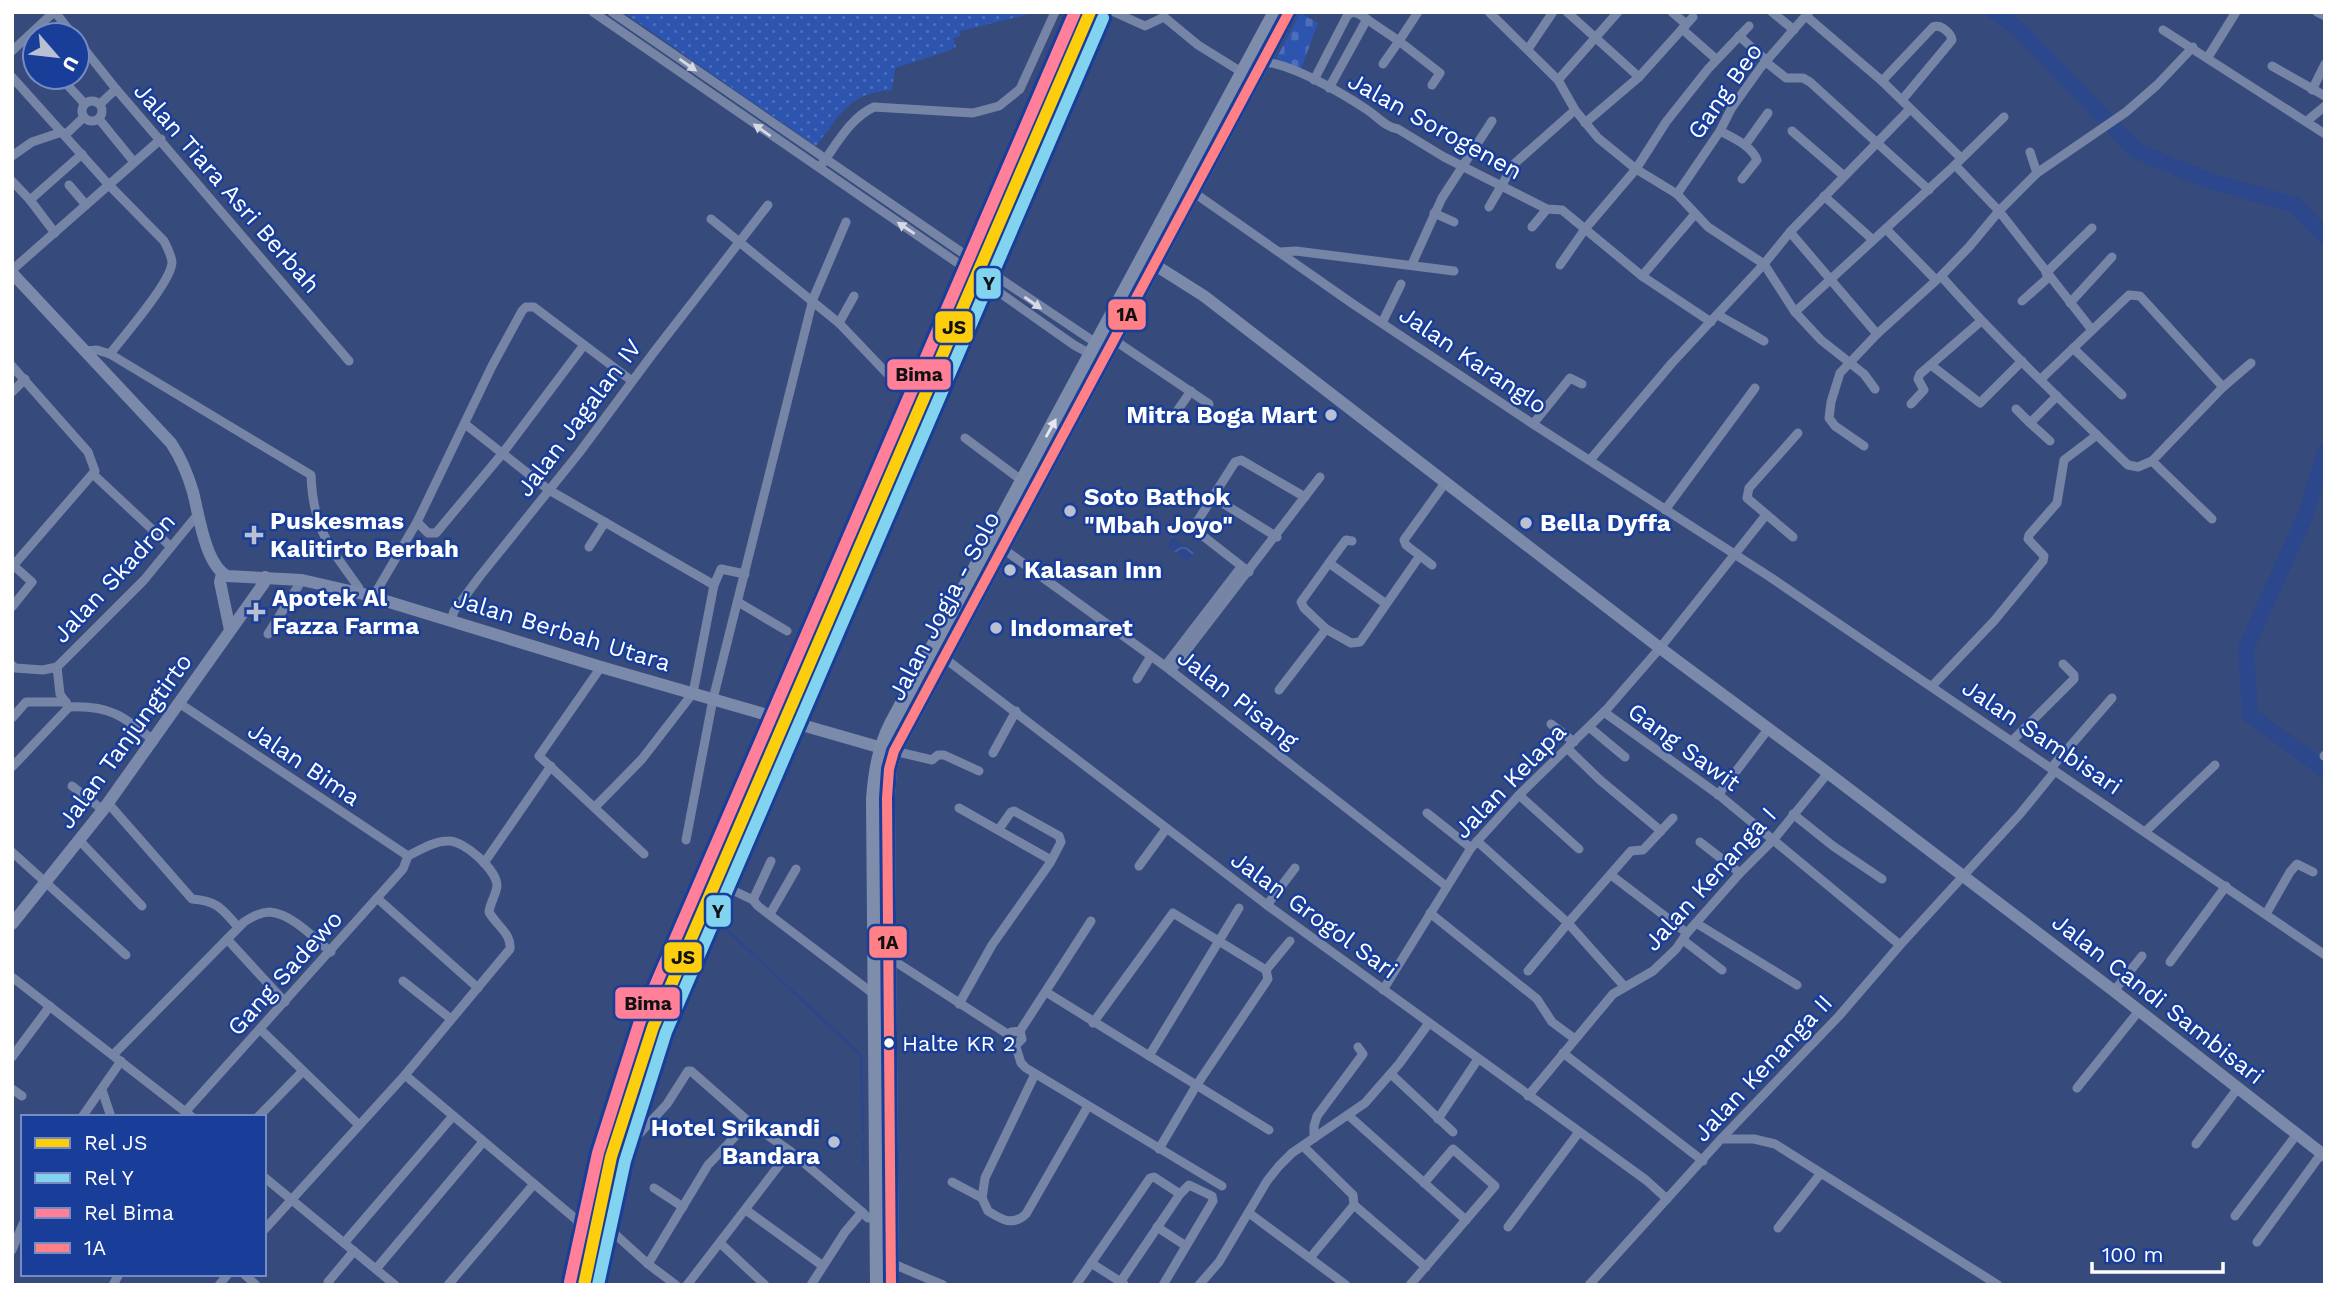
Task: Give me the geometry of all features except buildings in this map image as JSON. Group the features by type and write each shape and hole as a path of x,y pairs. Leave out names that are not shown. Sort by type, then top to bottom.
{"highway":[{"name":"Jalan Jogja - Solo","path":"891,1285 876,996 876,772 1002,548 1276,12"},
{"name":"Jalan Jogja - Solo","path":"878,1285 888,957 888,749 892,724 1024,482 1041,445 1154,265 1289,12"}],"street":[{"path":"593,12 962,266"},
{"path":"612,12 967,256"},
{"path":"818,169 853,122 873,107 973,113 999,106 1020,89 1026,79 1055,12"},
{"path":"1114,12 1145,26 1164,17 1198,45 1243,73"},
{"path":"1314,80 1347,16 1355,12 1440,72 1432,85"},
{"path":"1383,64 1419,12"},
{"path":"1528,49 1553,12"},
{"path":"1567,12 1639,77"},
{"path":"1558,80 1618,12"},
{"path":"1672,12 1687,23 1716,59"},
{"path":"1772,12 1794,30"},
{"path":"2208,57 2236,12"},
{"path":"2317,12 2325,16"},
{"path":"1492,13 1558,80 1575,110 1598,138 1636,169 1677,194 1707,227 1763,264 1795,312 1821,340 1864,374 1875,389"},
{"path":"1807,14 1902,100 1958,161 2092,330"},
{"name":"Gang Beo","path":"1677,194 1720,131 1731,109 1807,14"},
{"path":"1329,88 1367,19"},
{"path":"1585,123 1639,77 1687,23"},
{"path":"1560,265 1585,229 1636,169 1666,122 1716,59 1749,26"},
{"path":"1882,81 1933,27 1941,27 1951,35 1952,40 1902,100"},
{"path":"2163,30 2325,134"},
{"path":"1739,36 1786,78 1803,78 1810,82 1929,190"},
{"path":"643,47 653,40"},
{"path":"1864,446 1835,426 1828,413 1840,373 1877,334 1939,278 1999,211 2038,173 2126,112 2157,85 2193,47"},
{"name":"Jalan Tiara Asri Berbah","path":"91,58 349,361"},
{"name":"Jalan Sorogenen","path":"1263,62 1277,62 1314,80 1365,108 1391,128 1398,129 1463,166 1547,209 1562,210 1642,276 1714,318 1764,341"},
{"path":"2312,90 2325,64"},
{"path":"2272,66 2325,96"},
{"path":"12,76 108,184 164,241 172,261 166,280 110,354"},
{"path":"100,104 116,89"},
{"path":"73,91 85,104"},
{"path":"94,101 100,104 103,112 99,119 91,121 84,117 82,110 85,104 94,101"},
{"path":"2307,121 2325,106"},
{"path":"1590,460 1672,363 1790,232 1910,108"},
{"path":"1489,207 1514,164 1575,110"},
{"path":"1745,145 1768,113"},
{"path":"12,156 32,142 63,133 84,117"},
{"path":"1795,312 1929,190 2004,117"},
{"path":"99,119 134,162"},
{"path":"1412,264 1434,213 1492,121"},
{"path":"1720,131 1745,145 1755,155 1756,160 1742,179"},
{"path":"1792,131 1844,176"},
{"path":"161,139 12,272 171,443 182,461 206,544 222,574 220,582 230,630"},
{"path":"2030,152 2038,173"},
{"path":"30,200 82,154"},
{"path":"12,181 55,233"},
{"path":"69,185 86,205"},
{"name":"Jalan Karanglo","path":"1193,192 1382,323 1734,555"},
{"path":"1824,196 1873,240"},
{"name":"Jalan Jagalan IV","path":"451,620 454,611 768,205"},
{"path":"1532,227 1547,209"},
{"path":"1434,213 1454,222"},
{"path":"1642,276 1695,214"},
{"path":"711,219 813,299 899,386"},
{"path":"686,841 713,699 813,299 846,222"},
{"path":"2022,301 2092,228"},
{"path":"1886,229 2128,465 2138,467 2151,461 2223,387 2251,363"},
{"path":"1790,232 1877,334"},
{"path":"1284,255 1296,251 1454,271"},
{"path":"2070,303 2112,257"},
{"name":"Jalan Candi Sambisari","path":"1154,265 1208,299 1660,648 1828,772 2114,991 2323,1155"},
{"path":"987,270 1103,350"},
{"path":"983,281 1103,350 1191,391 1209,404"},
{"path":"1382,323 1401,284"},
{"path":"2041,379 2129,295 2140,296 2223,387"},
{"path":"839,323 854,296"},
{"path":"373,597 417,522 492,366 526,307 534,307 632,381"},
{"path":"1911,404 1923,393 1924,389 1918,377 1981,321"},
{"path":"417,522 428,533 436,533 502,454 584,345"},
{"path":"2073,348 2122,395"},
{"path":"85,351 97,350 110,354 311,475 316,520 327,542 359,588 359,593"},
{"path":"1931,365 1980,403 2022,361"},
{"path":"12,366 88,452 94,466 94,475 14,562 32,580 12,607"},
{"path":"1533,424 1570,378 1582,384"},
{"path":"12,392 25,379"},
{"path":"1665,510 1755,388"},
{"path":"1177,411 1191,391"},
{"path":"2030,424 2057,396"},
{"path":"2016,409 2050,441"},
{"path":"465,424 549,490 713,585"},
{"path":"1793,537 1747,498 1749,488 1798,433"},
{"path":"1932,685 1993,621 2043,561 2044,556 2028,538 2057,503 2064,460 2097,435"},
{"path":"965,438 1024,482"},
{"path":"1245,569 1196,529 1195,525 1235,462 1241,460 1305,497"},
{"path":"2151,461 2212,519"},
{"path":"94,475 171,547"},
{"path":"1168,669 1245,569 1277,537 1321,477"},
{"path":"1432,565 1419,557 1404,540 1445,483"},
{"path":"1213,497 1277,537"},
{"name":"Jalan Skadron","path":"57,667 145,580 198,514"},
{"name":"Jalan Kelapa","path":"1383,990 1474,844 1519,795 1604,712 1660,648 1766,515"},
{"path":"589,547 605,522"},
{"path":"1352,541 1346,540 1301,601 1304,608 1326,629 1356,644 1419,557"},
{"name":"Jalan Pisang","path":"1002,548 1151,656 1446,886"},
{"name":"Jalan Sambisari","path":"1734,555 1932,685 2325,955"},
{"path":"796,723 869,560"},
{"path":"1329,563 1386,604"},
{"path":"595,807 642,760 693,692 713,585 720,569 745,573"},
{"name":"Jalan Berbah Utara","path":"222,574 233,578 302,580 359,593 601,667 888,749"},
{"name":"Jalan Tanjungtirto","path":"12,924 106,807 264,583 265,577"},
{"path":"268,634 302,580"},
{"path":"738,602 787,631"},
{"path":"1279,690 1326,629"},
{"name":"Jalan Grogol Sari","path":"943,656 1267,905 1646,1180 1667,1199"},
{"path":"1137,679 1151,656"},
{"path":"2012,740 2074,679 2074,675 2063,664"},
{"path":"12,665 15,668 43,670 57,667 60,694 68,705"},
{"path":"601,667 540,752 541,758 644,854"},
{"name":"Jalan Kenanga II","path":"1589,1285 1964,877 2020,814 2053,769 2112,698"},
{"path":"12,718 22,705 31,700 97,708 115,712 154,741"},
{"name":"Jalan Bima","path":"179,703 408,856"},
{"path":"12,767 68,705"},
{"path":"993,753 1016,711"},
{"name":"Gang Sawit","path":"1604,712 1774,839 1900,945"},
{"path":"1551,724 1600,780 1661,831"},
{"path":"1589,727 1625,757"},
{"path":"1718,795 1769,728"},
{"path":"888,749 932,760 938,755 944,755 979,772"},
{"path":"2146,831 2215,765"},
{"path":"484,863 551,766"},
{"name":"Jalan Kenanga I","path":"1528,1096 1613,994 1662,965 1740,873 1774,839 1828,772"},
{"path":"72,786 106,807 192,899 210,901 219,906 238,928"},
{"path":"1519,795 1578,849"},
{"path":"959,808 1051,860"},
{"path":"959,1004 992,945 1061,842 1059,836 1014,811 999,829"},
{"path":"1427,813 1474,844 1568,923 1624,986"},
{"path":"1793,814 1833,846 1882,879"},
{"path":"1528,971 1631,850 1643,850 1673,818"},
{"path":"1139,866 1166,829"},
{"path":"80,841 142,906"},
{"path":"266,1228 405,1075 511,947 507,935 489,912 497,885 494,874 484,863 463,845 447,841 408,856"},
{"path":"1700,842 1740,873"},
{"path":"12,852 126,955"},
{"name":"Gang Sadewo","path":"189,1114 403,869 408,856"},
{"path":"753,900 771,861"},
{"path":"2266,914 2297,864 2313,872"},
{"path":"1267,905 1295,868"},
{"path":"771,914 796,869"},
{"path":"1611,875 1722,970"},
{"path":"724,886 753,900 876,996"},
{"path":"2170,962 2226,886"},
{"path":"377,898 478,988"},
{"path":"1149,1056 1239,908"},
{"path":"83,1115 102,1090 117,1058 227,939 258,914 269,912 281,915 331,952"},
{"path":"1093,1023 1173,913 1266,970 1268,979 1196,1086 1158,1149"},
{"path":"1430,913 1537,999 1552,1022 1575,1039"},
{"path":"1015,1044 1022,1039 1020,1031 1091,921"},
{"path":"1696,923 1797,985"},
{"path":"227,939 285,1002"},
{"path":"1266,970 1290,941"},
{"path":"2114,991 2142,956"},
{"path":"888,957 1009,1035 1021,1063 1035,1074 1222,1186"},
{"path":"12,977 189,1114"},
{"path":"403,981 451,1019"},
{"path":"1046,992 1269,1130"},
{"path":"12,1056 50,1006"},
{"path":"2077,1088 2138,1012"},
{"path":"1199,1285 1219,1262 1279,1166 1370,1098 1429,1023"},
{"path":"260,1030 359,1125"},
{"path":"1009,1035 1013,1031 1020,1031"},
{"path":"1314,1138 1317,1116 1363,1054 1358,1047"},
{"path":"1563,1053 1703,1161"},
{"path":"1438,1119 1478,1059"},
{"path":"260,1115 303,1071"},
{"path":"600,1285 606,1226 617,1178 628,1146 667,1104 688,1072 694,1071 749,1122 790,1151 868,1218 878,1218"},
{"path":"1391,1073 1453,1132"},
{"path":"1035,1074 985,1178 982,1198 988,1211 1002,1220 1009,1222 1022,1218 1088,1106"},
{"path":"405,1075 578,1221 570,1285"},
{"path":"2196,1144 2238,1088"},
{"path":"12,1089 22,1096"},
{"path":"102,1090 110,1115"},
{"path":"1348,1115 1466,1220"},
{"path":"344,1243 453,1116"},
{"path":"648,1264 708,1165 749,1122"},
{"path":"1508,1227 1579,1132"},
{"path":"2235,1216 2297,1134"},
{"path":"1721,1139 1765,1140 1775,1144 1997,1285"},
{"path":"376,1269 483,1142"},
{"path":"1303,1146 1353,1195 1354,1205 1426,1267"},
{"path":"1410,1285 1495,1186 1453,1149 1424,1183"},
{"path":"687,1285 790,1151"},
{"path":"2257,1242 2323,1155"},
{"path":"1778,1228 1821,1173"},
{"path":"1076,1285 1150,1178 1154,1177 1180,1194"},
{"path":"266,1179 395,1285"},
{"path":"952,1182 982,1198"},
{"path":"448,1285 534,1184"},
{"path":"1091,1263 1123,1283 1157,1227 1189,1185 1214,1199 1163,1285"},
{"path":"654,1188 682,1207"},
{"path":"1310,1258 1354,1205"},
{"path":"746,1210 823,1266"},
{"path":"811,1285 845,1232 862,1212"},
{"path":"1249,1213 1346,1285"},
{"path":"606,1226 676,1285"},
{"path":"1157,1227 1186,1245"},
{"path":"12,1250 21,1229"},
{"path":"720,1243 765,1285"},
{"path":"328,1282 354,1251"},
{"path":"891,1263 943,1285"}],"green space":[{"path":"623,12 1037,12 960,31 960,36 953,39 956,47 951,50 895,68 892,90 877,92 855,101 839,115 816,146"},
{"path":"1300,13 1318,23 1299,74 1274,63"}],"water":[{"path":"1173,536 1181,544 1196,550 1187,561 1167,546"}],"waterway":[{"path":"1995,12 2017,28 2137,151 2207,180 2295,205 2325,237"},
{"path":"2325,451 2306,514 2246,648 2250,715 2325,770"},
{"path":"680,892 689,894 689,902 695,905"},
{"path":"712,916 861,1055 863,1132"},
{"path":"660,972 665,974"},
{"path":"863,1141 863,1163"}],"tunnel":[{"path":"967,256 987,270"},
{"path":"962,266 983,281"}],"rail line":[{"name":"Bima","path":"570,1282 598,1153 640,1021 1075,12"},
{"name":"JS","path":"584,1285 611,1157 653,1027 1090,12"},
{"name":"Y","path":"598,1285 625,1161 666,1032 1103,18"}],"transit line":[{"name":"1A","path":"891,1285 887,798 889,769 894,751 1289,12"}],"place":[{"name":"Mitra Boga Mart","path":"1331,415"},
{"name":"Soto Bathok \"Mbah Joyo\"","path":"1070,511"},
{"name":"Bella Dyffa","path":"1526,523"},
{"name":"Puskesmas Kalitirto Berbah","path":"254,535"},
{"name":"Kalasan Inn","path":"1010,570"},
{"name":"Apotek Al Fazza Farma","path":"256,612"},
{"name":"Indomaret","path":"996,628"},
{"name":"Halte KR 2","path":"889,1043"},
{"name":"Hotel Srikandi Bandara","path":"834,1142"}]}
